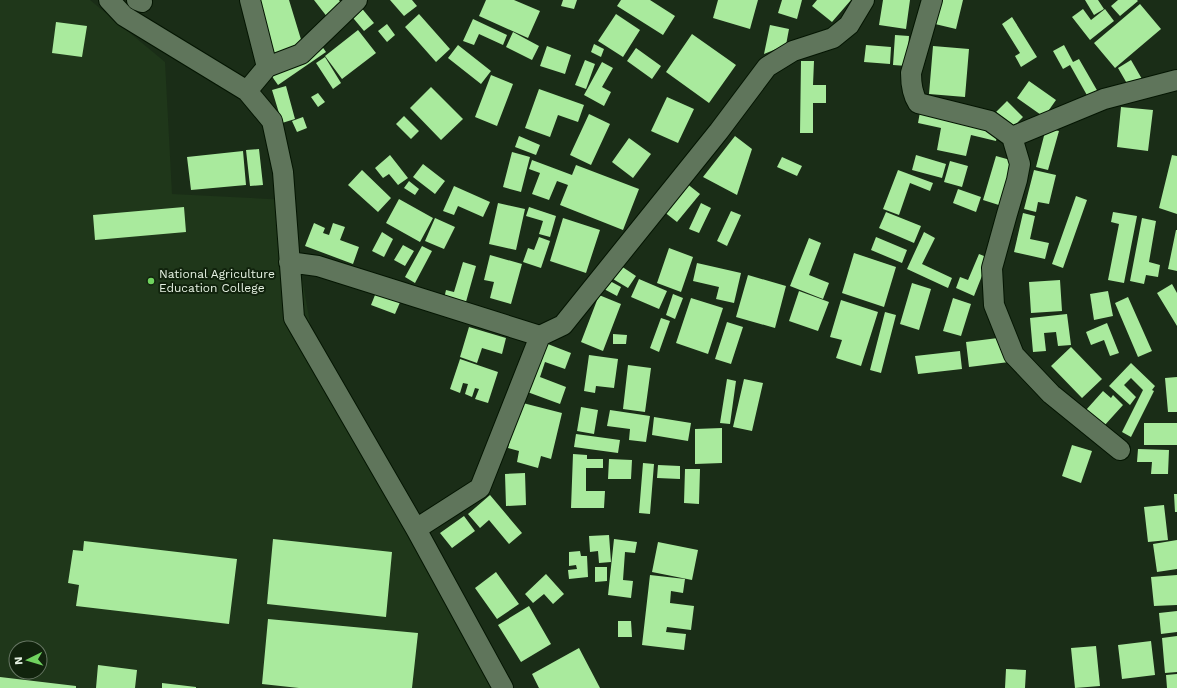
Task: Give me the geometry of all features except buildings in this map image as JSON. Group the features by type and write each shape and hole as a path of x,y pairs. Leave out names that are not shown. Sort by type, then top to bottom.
{"street":[{"path":"109,0 126,8 247,91 272,121 283,172 294,318 416,529 503,688"},
{"path":"137,0 142,2 142,0"},
{"path":"250,0 267,67"},
{"path":"247,91 267,67 301,54 357,0"},
{"path":"416,529 480,488 540,336 563,325 719,131 767,67 793,52 833,38 849,25 864,0"},
{"path":"932,0 911,73 914,98 918,103 990,121 1012,137 1020,164 1017,180 1006,214 992,268 994,305 1014,355 1051,394 1120,450"},
{"path":"1012,137 1104,99 1177,80"},
{"path":"289,262 318,266 540,336"}],"shaded area":[{"name":"National Agriculture Education College","path":"0,0 90,0 165,62 172,194 288,200 317,362 511,688 0,688"}],"place":[{"name":"National Agriculture Education College","path":"151,281"}]}
